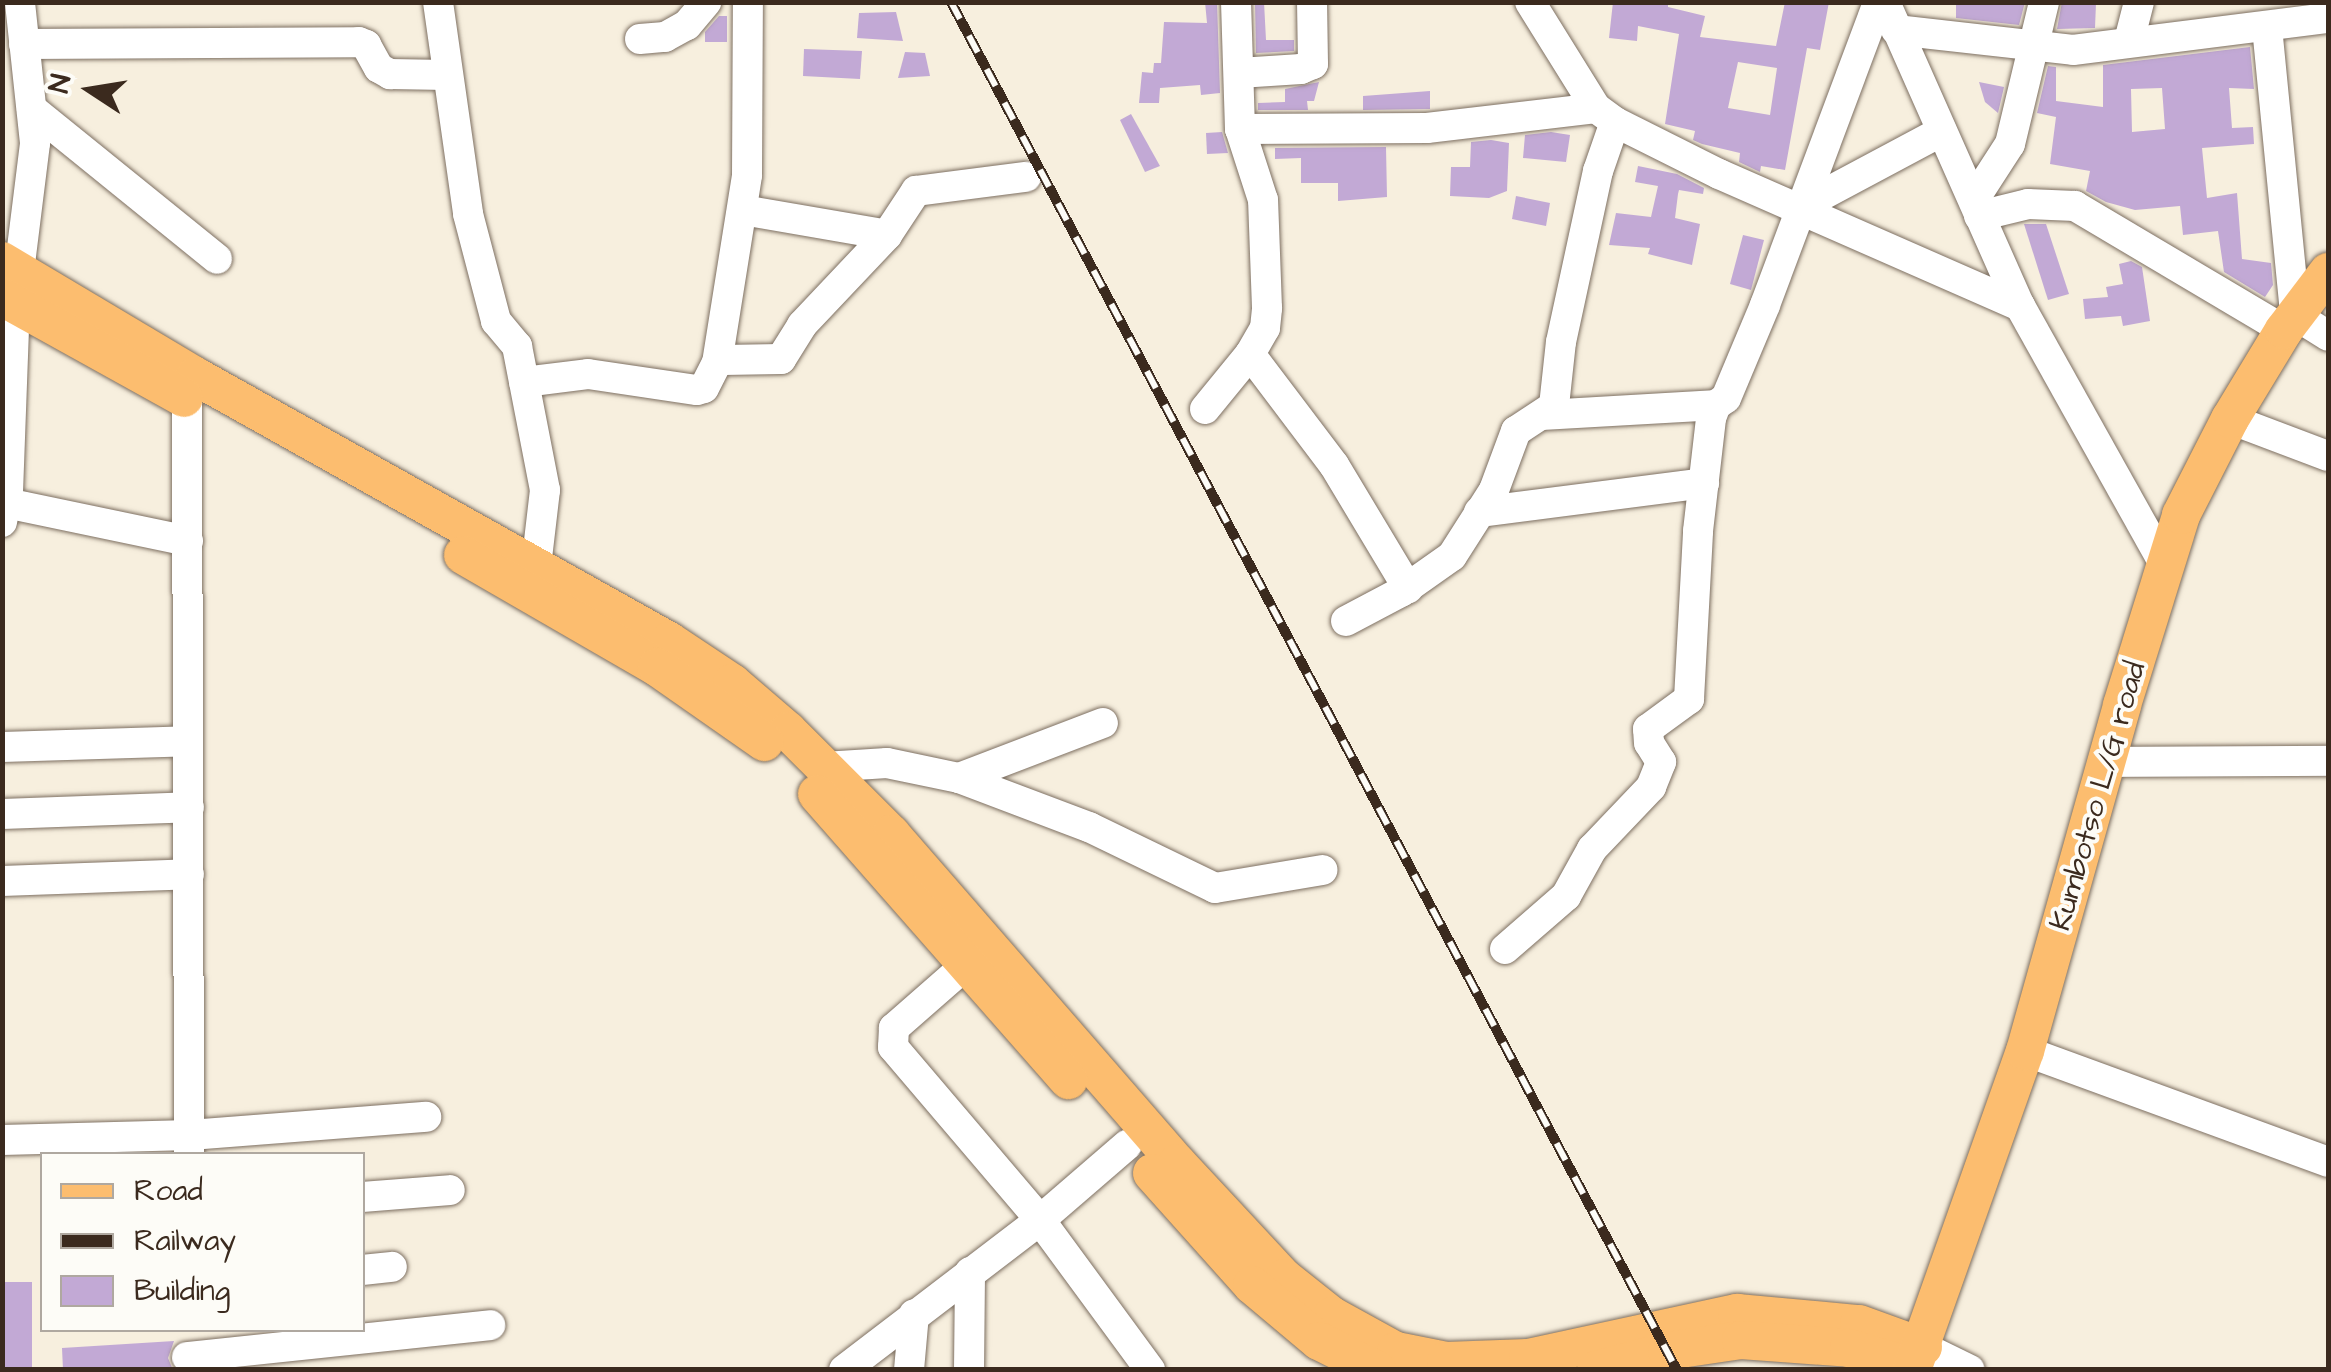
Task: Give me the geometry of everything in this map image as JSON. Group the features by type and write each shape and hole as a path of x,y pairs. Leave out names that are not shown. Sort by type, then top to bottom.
{"main road":[{"name":"Kumbotso L/G road","path":"1918,1361 2026,1052 2106,762 2181,515 2230,419 2290,322 2328,272"},
{"path":"10,283 188,400 657,666 771,747 1252,1285 1319,1341 1376,1370"},
{"path":"10,283 196,376 669,641 732,683 891,834 1177,1163 1284,1278 1332,1316 1396,1351 1446,1361 1564,1360 1737,1313 1859,1324 1918,1361"},
{"path":"1596,1370 1667,1351 1741,1340 1849,1348 1918,1361"}],"street":[{"path":"20,2 35,142 10,283 4,513 188,541"},
{"path":"438,2 468,214 496,321 516,346 545,490 536,566"},
{"path":"640,39 665,38 687,25 706,2"},
{"path":"524,382 588,374 697,390 710,380 717,363 742,210 750,100 748,2"},
{"path":"1206,409 1250,354 1265,328 1266,244 1262,200 1240,129 1236,2"},
{"path":"1239,72 1302,69 1313,64 1312,2"},
{"path":"1346,620 1408,588 1452,556 1494,490 1516,431 1554,406 1559,388 1560,342 1598,171 1606,115 1530,2"},
{"path":"1543,415 1716,405 1726,398 1765,305 1878,2"},
{"path":"1977,207 2010,144 2044,2"},
{"path":"2129,41 2139,2"},
{"path":"1891,16 2032,48 2072,50 2328,18"},
{"path":"1891,16 2020,306 2164,564"},
{"path":"2267,27 2290,322"},
{"path":"24,44 359,42 366,45 379,68 390,74 448,75"},
{"path":"2,76 218,259"},
{"path":"1240,129 1428,128 1606,115 1798,208 2020,306"},
{"path":"1798,208 1942,131"},
{"path":"717,363 781,360 802,324 887,235 916,190 1026,177"},
{"path":"1977,207 2075,206 2290,322 2328,336"},
{"path":"742,210 887,235"},
{"path":"1250,354 1334,464 1408,588"},
{"path":"188,400 189,1145"},
{"path":"1505,949 1566,896 1592,849 1659,774 1661,762 1647,736 1652,723 1688,698 1704,483 1716,405"},
{"path":"2230,419 2328,456"},
{"path":"1479,512 1704,483"},
{"path":"959,778 1103,723"},
{"path":"2,747 188,742"},
{"path":"2106,762 2328,761"},
{"path":"824,767 886,763 959,778 1088,827 1215,888 1322,870"},
{"path":"2,814 189,807"},
{"path":"2,881 189,874"},
{"path":"966,965 894,1028 893,1047 1040,1220 1150,1370"},
{"path":"2026,1052 2328,1162"},
{"path":"2,1140 189,1145 426,1117"},
{"path":"844,1370 1040,1220 1127,1145"},
{"path":"365,1197 450,1190"},
{"path":"968,1370 970,1272"},
{"path":"909,1370 914,1314"},
{"path":"187,1352 490,1326"},
{"path":"1918,1361 1970,1370"}],"building":[{"path":"1205,2 1217,2 1220,93 1201,95 1200,85 1160,88 1159,103 1139,103 1142,72 1153,73 1154,63 1161,63 1164,22 1207,23"},
{"path":"1255,2 1264,2 1266,40 1294,40 1294,51 1256,53"},
{"path":"1613,2 1668,2 1668,7 1705,16 1700,37 1776,46 1785,2 1829,2 1820,50 1807,48 1785,170 1761,166 1760,172 1739,162 1740,153 1702,144 1693,140 1695,131 1665,124 1679,34 1638,26 1637,41 1609,38","holes":["1738,62 1777,68 1770,115 1728,108"]},
{"path":"1956,2 2025,2 2019,25 1956,18"},
{"path":"2062,2 2096,3 2095,28 2057,29"},
{"path":"896,12 903,41 857,38 859,13"},
{"path":"719,16 727,16 727,42 705,42 705,32"},
{"path":"2250,47 2254,89 2229,88 2232,128 2253,127 2254,144 2202,148 2207,198 2237,193 2242,259 2271,263 2273,285 2265,297 2224,272 2218,231 2183,235 2180,206 2135,210 2106,202 2086,191 2090,171 2050,164 2056,117 2037,113 2048,66 2056,67 2056,101 2103,107 2103,65","holes":["2162,88 2165,129 2132,132 2131,89"]},
{"path":"804,49 862,51 860,79 803,76"},
{"path":"905,52 925,53 930,76 898,78"},
{"path":"1319,82 1314,101 1307,101 1308,110 1258,110 1258,103 1285,102 1285,89"},
{"path":"1979,82 2004,87 1998,113 1985,102"},
{"path":"1430,91 1430,109 1363,110 1363,96"},
{"path":"1131,114 1160,166 1145,172 1120,120"},
{"path":"1222,132 1228,153 1207,154 1206,133"},
{"path":"1525,135 1570,135 1566,162 1523,158"},
{"path":"1471,142 1509,143 1507,191 1489,198 1450,196 1451,167 1470,167"},
{"path":"1386,147 1387,197 1338,201 1338,183 1301,183 1301,158 1275,159 1275,148"},
{"path":"1638,166 1677,174 1704,188 1703,194 1679,190 1678,194 1675,218 1700,224 1692,265 1648,254 1650,248 1609,245 1616,213 1651,217 1658,186 1635,182"},
{"path":"1516,196 1550,203 1546,226 1512,219"},
{"path":"2024,224 2046,224 2069,294 2048,300"},
{"path":"1743,235 1764,240 1751,290 1730,284"},
{"path":"2131,261 2142,267 2150,321 2123,326 2121,316 2085,319 2083,299 2108,297 2106,287 2123,284 2119,264"},
{"path":"2,1282 32,1282 32,1370 2,1370"},
{"path":"174,1341 168,1358 173,1370 63,1370 62,1348"}],"railway":[{"path":"951,2 1677,1370"}]}
